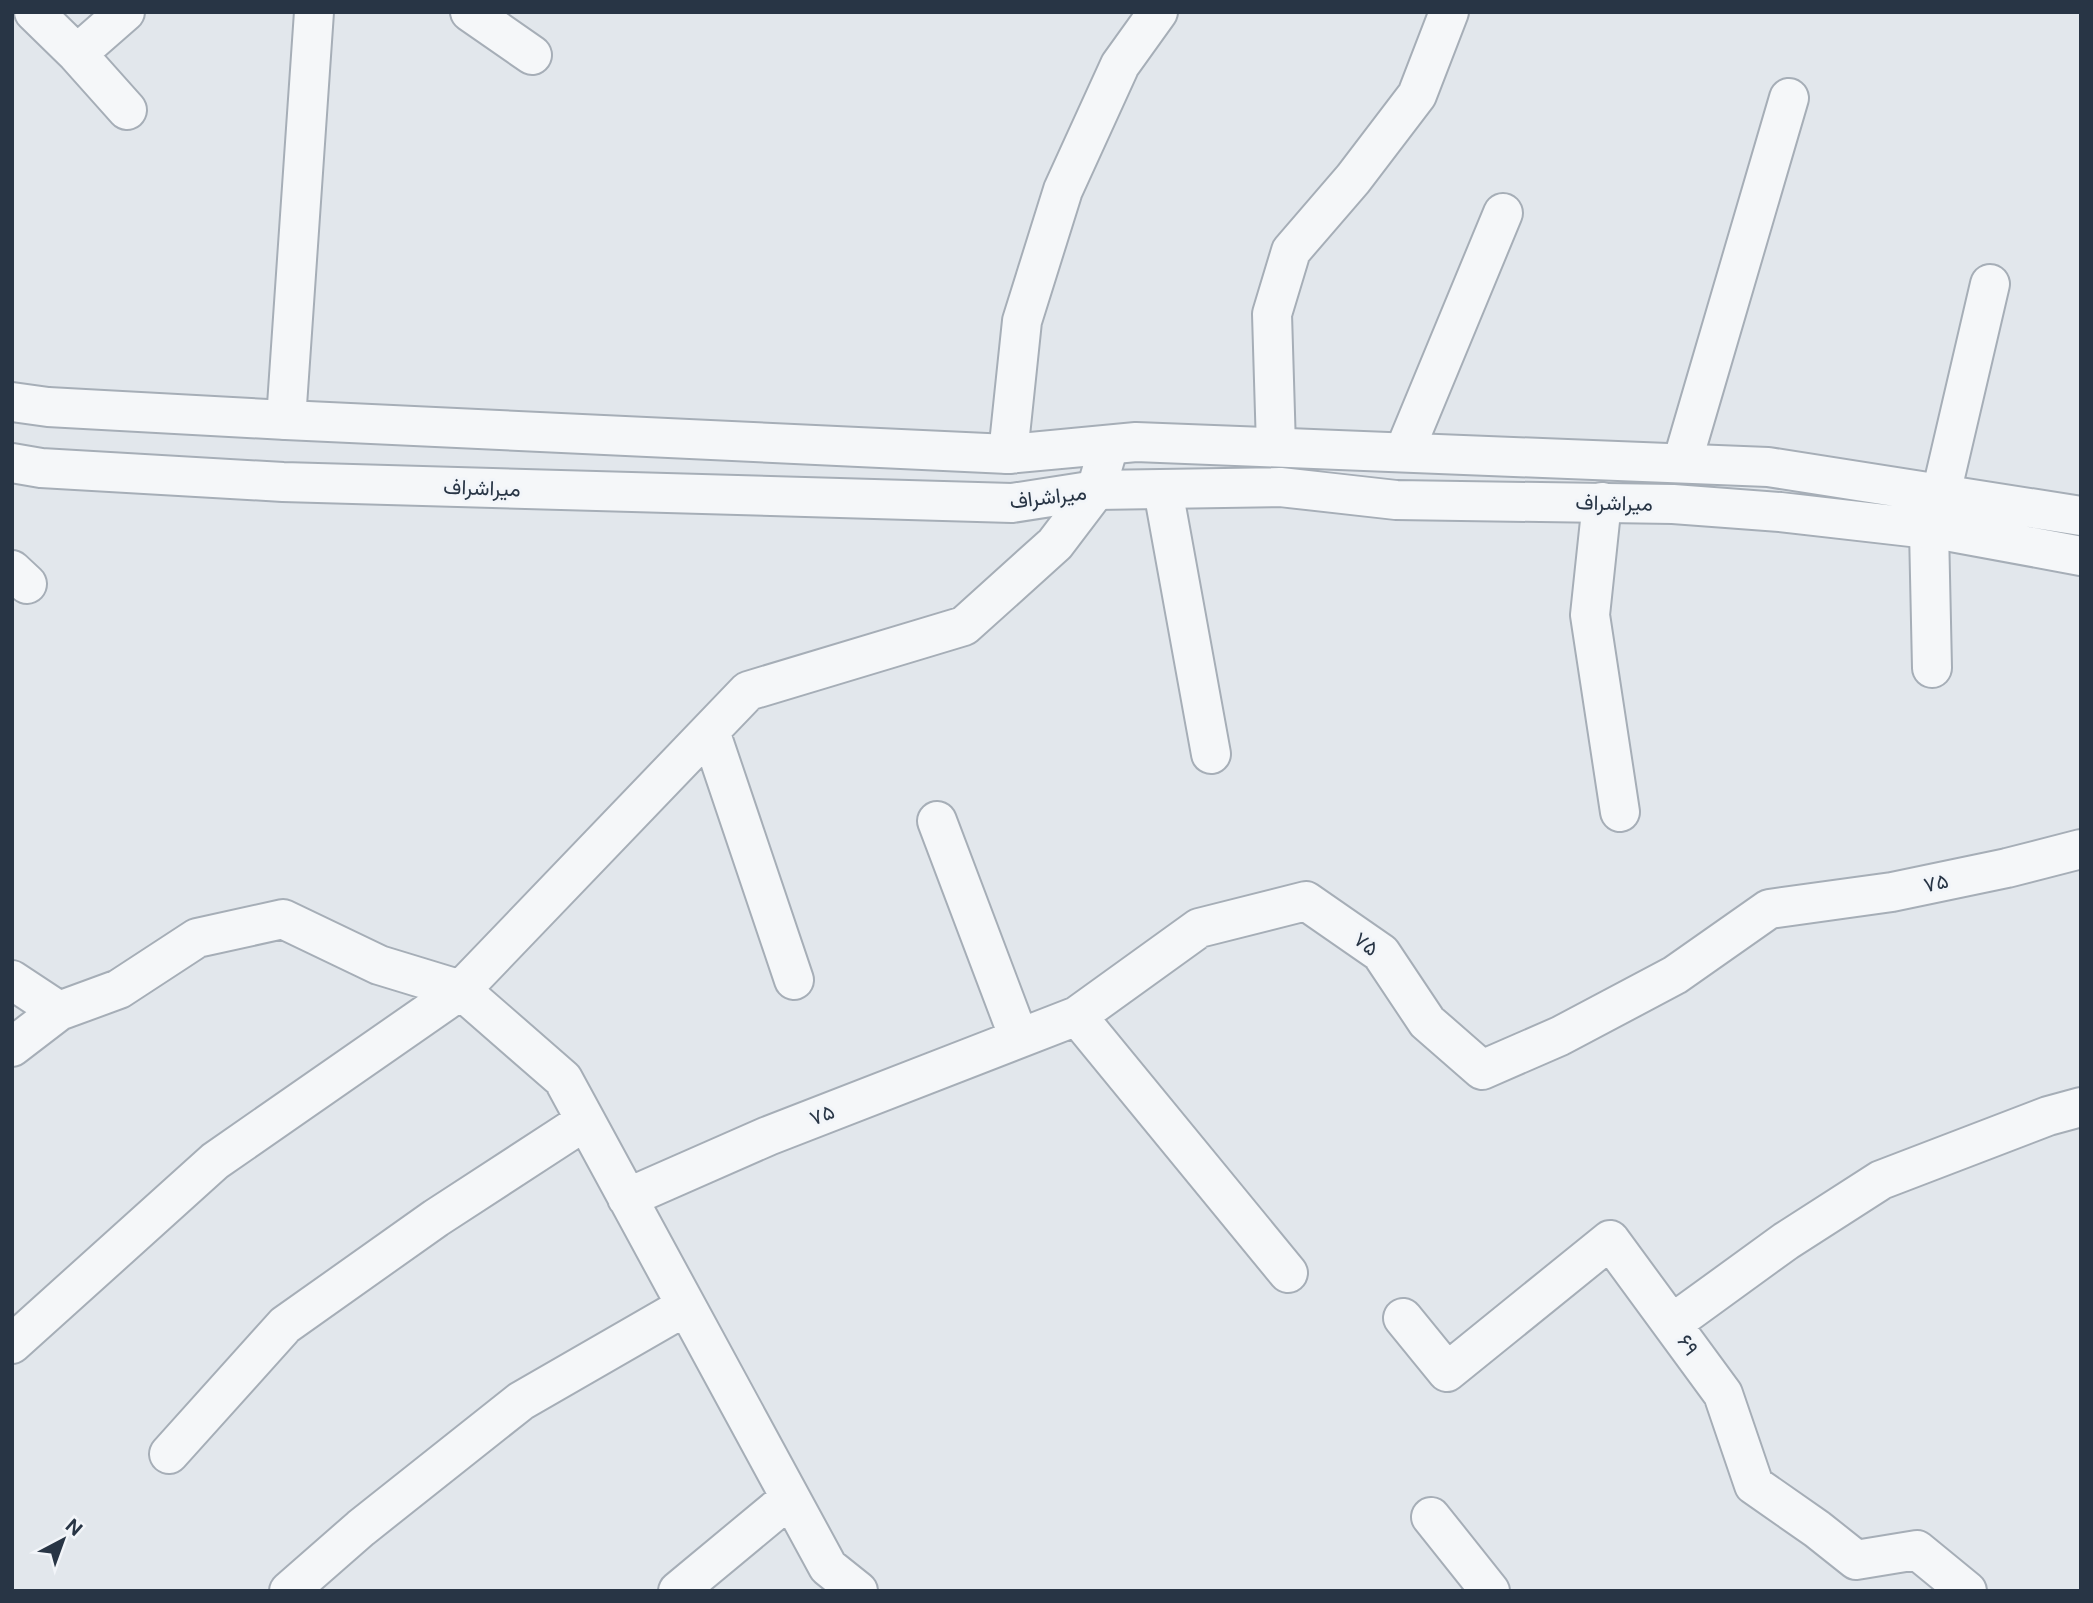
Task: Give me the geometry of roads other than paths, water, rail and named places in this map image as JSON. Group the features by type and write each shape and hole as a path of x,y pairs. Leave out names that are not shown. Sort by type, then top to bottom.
{"street":[{"path":"34,12 77,54 127,110"},
{"path":"77,54 125,12"},
{"path":"286,420 314,12"},
{"path":"470,12 532,55"},
{"path":"1008,454 1022,321 1063,190 1120,65 1158,12"},
{"path":"1276,447 1272,314 1291,251 1353,180 1417,95 1449,12"},
{"path":"1682,463 1789,98"},
{"path":"1404,452 1503,213"},
{"path":"1941,494 1990,284"},
{"name":"میراشراف","path":"12,402 48,407 286,420 1008,454 1136,442 1768,467 2081,516"},
{"path":"12,1344 215,1161 461,990 748,691 964,625 1055,544 1096,491 1110,444"},
{"name":"میراشراف","path":"12,463 41,468 283,482 998,503 1096,491 1280,487 1395,500 1673,504 1780,512 1929,530 2081,556"},
{"path":"1163,490 1211,754"},
{"path":"1602,502 1590,615 1620,812"},
{"path":"1929,530 1932,668"},
{"path":"710,731 794,980"},
{"path":"937,821 1020,1038"},
{"name":"۷۵","path":"627,1198 768,1136 1077,1016 1199,928 1306,901 1381,953 1427,1023 1482,1070 1560,1035 1675,975 1769,909 1892,892 2007,868 2081,849"},
{"path":"12,1047 59,1011 119,989 197,938 283,919 379,965 461,990 563,1079 828,1567 858,1591"},
{"path":"12,980 59,1011"},
{"path":"1077,1016 1288,1273"},
{"path":"1673,1323 1786,1241 1881,1180 2048,1116 2081,1107"},
{"path":"169,1454 285,1325 436,1218 585,1121"},
{"name":"۶۹","path":"1403,1318 1447,1372 1610,1240 1723,1394 1754,1485 1856,1560 1917,1550 1968,1591"},
{"path":"289,1591 361,1528 521,1401 686,1306"},
{"path":"677,1591 790,1498"},
{"path":"1431,1517 1490,1591"}]}
